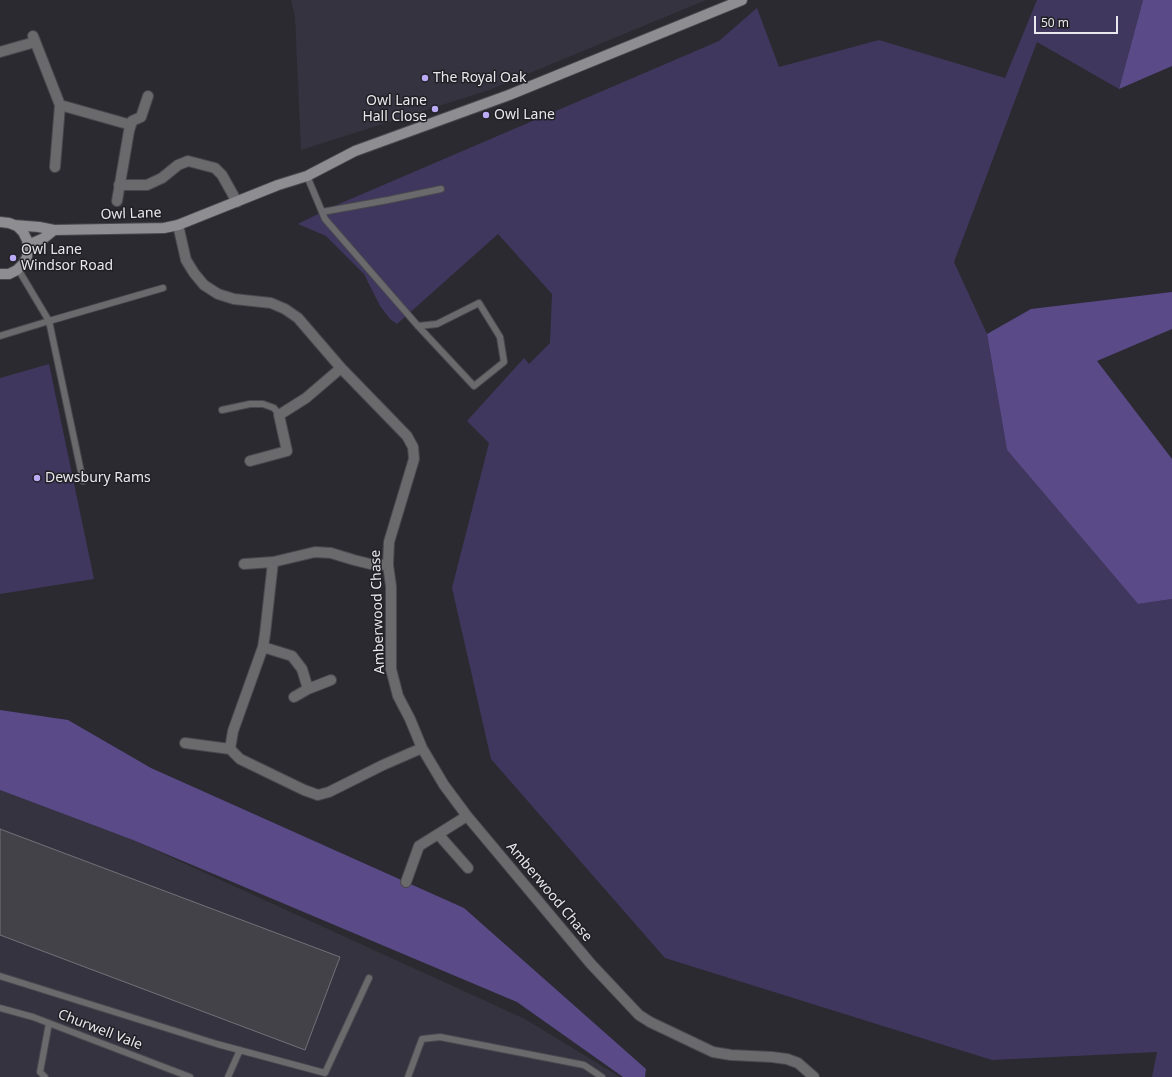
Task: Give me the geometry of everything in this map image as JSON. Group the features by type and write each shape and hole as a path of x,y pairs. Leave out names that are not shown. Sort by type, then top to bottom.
{"main road":[{"name":"Owl Lane","path":"1,221 14,225 54,230 164,228 178,224 307,176 356,151 509,95 742,0"},
{"path":"0,274 9,274 18,269 27,257 27,240 23,232 14,225"},
{"path":"28,245 44,238 54,230"}],"street":[{"path":"0,52 34,39 60,105 55,167"},
{"path":"117,201 132,121 141,117 148,96"},
{"path":"60,105 131,125"},
{"path":"119,185 147,185 162,178 178,165 188,161 215,168 222,175 237,202"},
{"name":"Amberwood Chase","path":"178,224 186,260 204,285 218,294 234,299 271,303 285,308 298,318 341,368 407,436 413,447 414,459 389,542 388,565 391,586 391,669 398,696 410,719 422,748 444,785 467,816 591,964 639,1015 650,1022 713,1052 730,1055 787,1059 798,1062 814,1077"},
{"path":"250,461 287,451 279,414 306,398 341,368"},
{"path":"244,564 273,562 315,552 331,553 370,564 388,565"},
{"path":"230,749 233,731 263,647 273,562"},
{"path":"263,647 292,656 302,669 308,689"},
{"path":"294,697 308,689 331,680"},
{"path":"185,743 230,749 240,759 304,790 318,795 329,792 383,765 422,748"},
{"path":"406,882 419,846 467,816"},
{"path":"438,834 468,868"}],"lane":[{"path":"307,176 325,219 418,326 474,386 504,362 500,337 479,303 437,324 418,326"},
{"path":"322,212 441,189"},
{"path":"18,269 49,321 83,481"},
{"path":"0,336 163,288"},
{"path":"222,410 250,404 264,404 274,408 279,414"},
{"path":"0,976 240,1050 325,1073 369,978"},
{"name":"Churwell Vale","path":"0,1008 33,1017 190,1077"},
{"path":"45,1077 40,1072 49,1023"},
{"path":"408,1077 422,1039 440,1037 584,1065 602,1077"},
{"path":"228,1077 240,1050"}],"shaded area":[{"path":"291,0 706,0 489,90 301,150 295,17"},
{"path":"1037,0 1143,0 1119,89 1037,42 954,262 987,334 1007,450 1138,604 1172,599 1172,1077 1152,1077 1157,1052 992,1060 665,958 491,759 452,588 489,443 467,421 524,358 529,364 550,343 552,294 498,234 397,324 390,319 380,306 364,274 326,236 298,224 332,207 719,41 757,8 779,67 879,40 1005,78"},
{"path":"1143,0 1172,0 1172,66 1119,89"},
{"path":"1172,292 1172,329 1097,361 1172,459 1172,599 1138,604 1007,450 987,334 1031,309"},
{"name":"Dewsbury Rams","path":"49,364 94,579 0,594 0,378"},
{"path":"0,710 68,720 151,768 464,908 646,1069 645,1077 623,1077 517,1002 133,840 0,790"},
{"path":"0,790 133,840 525,1019 620,1077 0,1077"}],"building":[{"path":"0,829 340,957 305,1050 0,935"}],"place":[{"name":"The Royal Oak","path":"425,78"},
{"name":"Owl Lane Hall Close","path":"435,109"},
{"name":"Owl Lane","path":"486,115"},
{"name":"Owl Lane Windsor Road","path":"13,258"},
{"name":"Dewsbury Rams","path":"37,478"}]}
